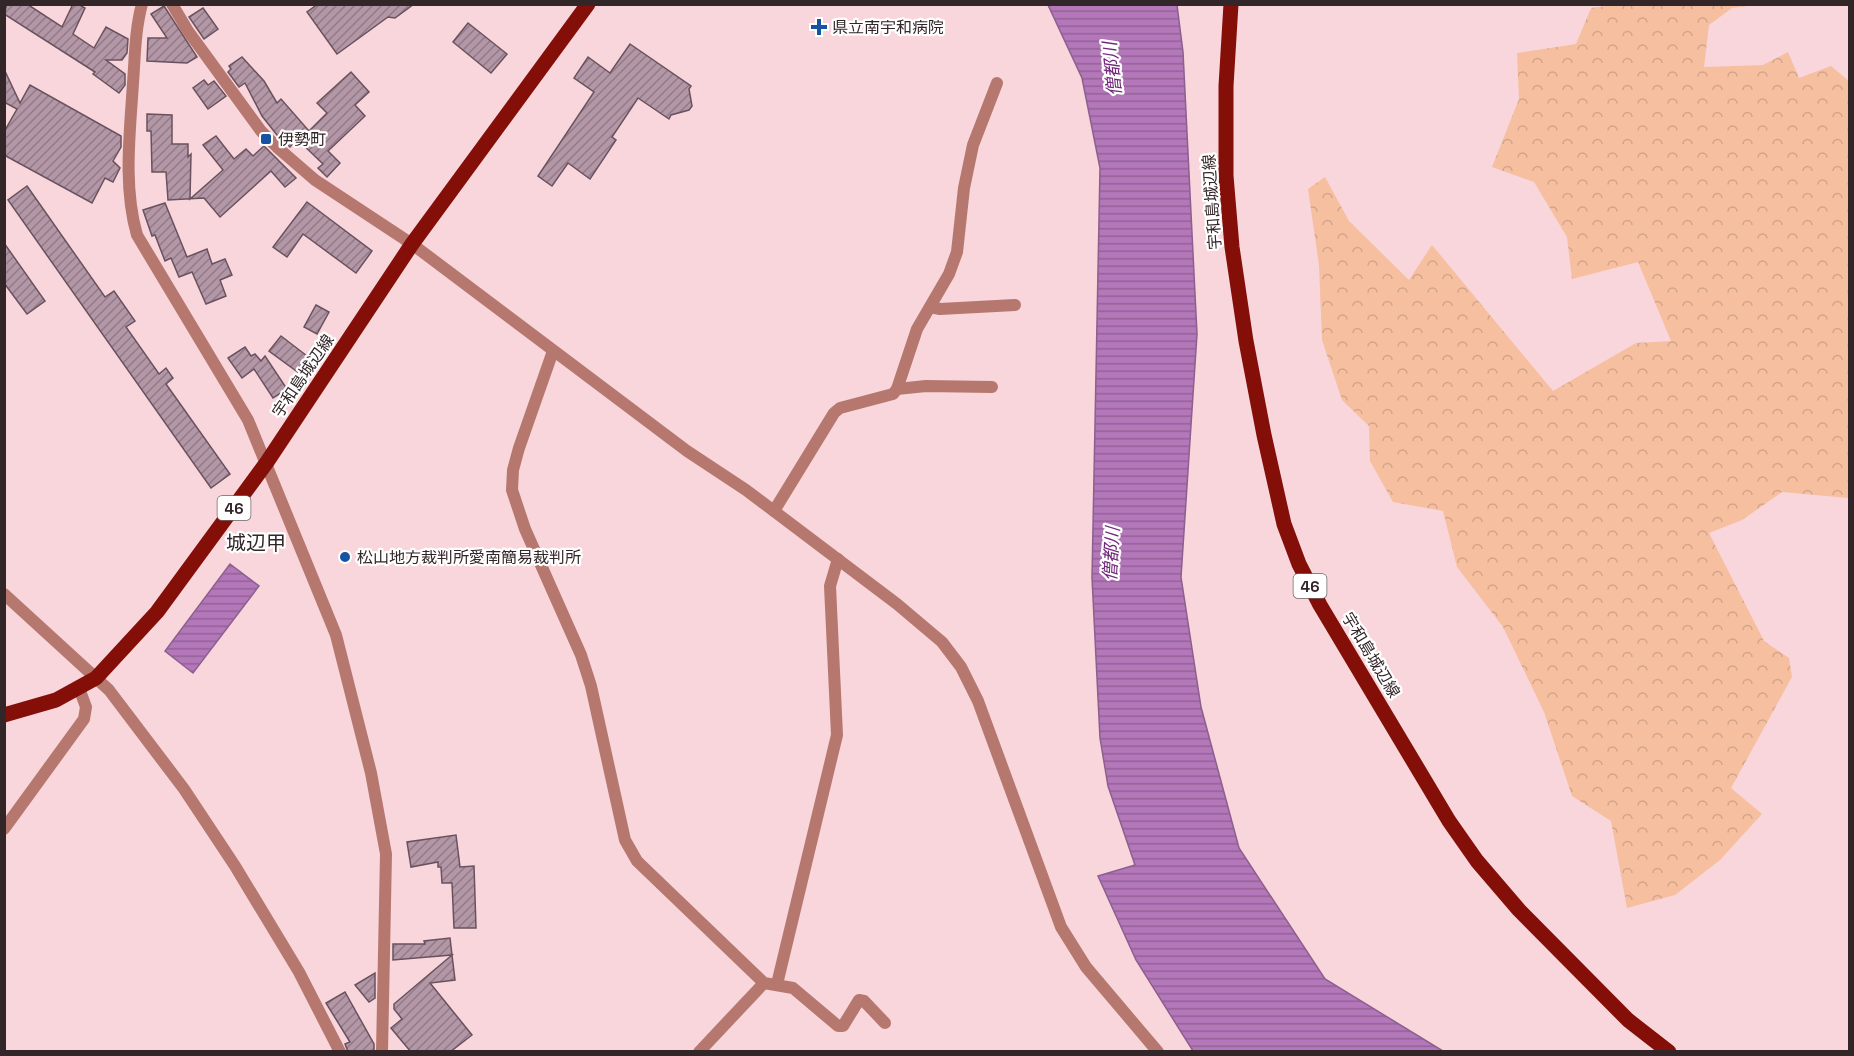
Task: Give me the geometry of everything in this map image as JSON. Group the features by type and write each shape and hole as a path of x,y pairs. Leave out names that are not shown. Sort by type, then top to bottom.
{"main road":[{"name":"宇和島城辺線","path":"4,715 56,700 96,678 174,590 267,462 412,244 588,4"},
{"name":"宇和島城辺線","path":"1231,4 1226,86 1226,176 1232,247 1246,341 1264,435 1284,524 1299,564 1320,605 1449,821 1477,861 1519,910 1628,1020 1669,1052"}],"street":[{"path":"142,4 137,21 131,114 132,215 137,235 248,420 336,635 382,821 386,854 382,1052"},
{"path":"172,4 188,31 272,142 315,180 412,244 687,452 774,511 838,559 942,642 961,667 978,700 1061,927 1086,967 1158,1052"},
{"path":"774,511 834,413 840,408 893,394 897,389 917,329 949,274 957,252 964,188 973,146 997,83"},
{"path":"930,307 940,309 1016,305"},
{"path":"553,351 543,372 519,448 513,470 512,490 525,529 581,656 591,686 625,840 637,861 771,984 793,988 838,1026 843,1026 859,1000 864,1000 885,1023"},
{"path":"897,389 926,386 992,387"},
{"path":"699,1052 771,984 837,735 830,586 838,559"},
{"path":"4,594 109,690 184,789 236,866 299,972 340,1052"},
{"path":"4,829 84,719 86,707 80,688"}],"green space":[{"path":"1619,4 1754,5 1732,8 1709,25 1704,67 1763,65 1788,52 1799,78 1831,66 1850,82 1849,498 1782,492 1742,520 1709,533 1764,641 1789,658 1792,677 1731,788 1762,814 1720,860 1675,895 1627,908 1611,821 1572,796 1544,712 1503,627 1457,567 1443,511 1393,502 1370,461 1369,426 1342,400 1322,340 1319,265 1308,189 1325,177 1349,221 1409,280 1432,245 1553,391 1636,343 1671,341 1638,262 1572,279 1567,237 1534,182 1492,167 1519,99 1517,53 1576,44 1591,8"}],"water":[{"name":"僧都川","path":"1048,5 1177,5 1183,52 1197,334 1181,577 1201,707 1239,848 1325,979 1443,1051 1193,1051 1136,960 1098,876 1135,865 1108,786 1100,738 1092,578 1100,168 1082,78"},
{"path":"230,564 259,586 193,673 165,651"}],"building":[{"path":"7,4 27,4 62,27 73,4 85,8 73,34 94,48 106,27 128,39 127,53 122,60 106,60 125,74 125,85 119,93 93,74 95,72 4,14"},
{"path":"318,4 414,4 395,18 388,17 337,54 307,12"},
{"path":"164,6 197,57 187,63 147,61 148,38 167,38 151,14"},
{"path":"203,8 218,29 204,39 189,17"},
{"path":"468,23 507,54 491,73 453,42"},
{"path":"630,44 691,86 689,89 692,106 689,110 671,115 669,119 638,98 612,137 616,140 590,179 568,163 552,186 538,176 594,92 574,78 588,57 610,73"},
{"path":"242,57 264,81 277,103 281,99 309,131 327,113 317,103 351,72 369,92 355,105 365,116 328,151 340,163 327,177 318,168 323,164 297,139 290,147 277,135 262,116 245,83 239,87 228,72 231,69 229,66"},
{"path":"4,69 20,103 30,85 121,136 121,147 113,161 120,168 113,182 105,178 92,203 4,155 4,132 17,109 4,102"},
{"path":"204,80 208,85 214,81 226,96 208,109 193,88"},
{"path":"147,114 172,115 172,144 188,144 188,157 191,154 190,199 168,200 166,172 152,172 151,131 147,131"},
{"path":"216,136 234,159 246,149 253,156 264,146 296,178 285,187 271,171 220,217 204,198 190,199 223,170 203,145"},
{"path":"27,186 105,297 114,291 135,321 126,327 159,374 166,368 173,378 166,384 230,474 211,488 8,200"},
{"path":"307,202 372,251 356,273 303,234 287,257 273,247"},
{"path":"165,203 187,257 207,249 212,264 225,259 232,275 220,280 226,296 206,304 192,272 179,277 171,258 165,261 155,235 152,236 143,210"},
{"path":"4,243 45,301 27,314 4,283"},
{"path":"316,305 329,312 317,334 304,327"},
{"path":"281,336 311,359 299,373 269,351"},
{"path":"245,347 251,356 255,354 261,361 265,356 287,389 273,398 254,369 242,378 228,358"},
{"path":"456,835 460,867 474,866 476,928 454,928 452,883 442,883 441,867 438,867 438,862 411,867 407,842"},
{"path":"450,938 455,980 430,983 472,1035 450,1052 411,1052 391,1028 402,1019 394,1009 394,1004 452,955 393,960 393,944 425,944 424,941"},
{"path":"375,973 375,998 369,1002 355,985"},
{"path":"345,992 374,1044 374,1052 348,1052 345,1044 350,1042 326,1003"}],"place":[{"name":"県立南宇和病院","path":"819,27"},
{"name":"伊勢町","path":"266,139"},
{"name":"松山地方裁判所愛南簡易裁判所","path":"345,557"}],"district":[{"name":"城辺甲","path":"256,543"}]}
